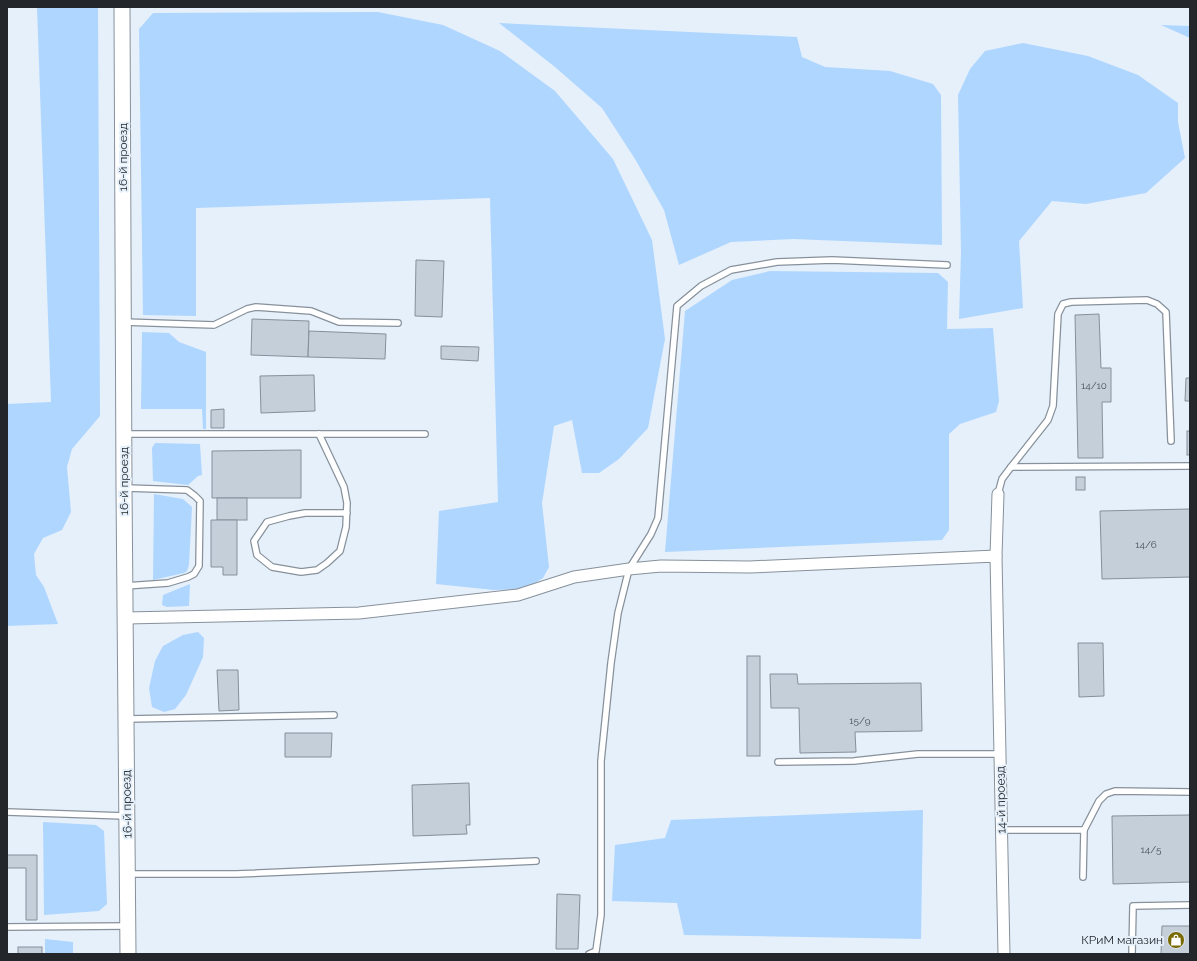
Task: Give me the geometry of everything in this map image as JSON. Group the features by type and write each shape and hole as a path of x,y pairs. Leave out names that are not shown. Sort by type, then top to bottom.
{"street":[{"name":"16-й проезд","path":"122,7 128,954"},
{"name":"14-й проезд","path":"998,494 996,556 997,647 1004,954"},
{"path":"126,618 387,610 518,595 574,577 661,566 750,567 996,556"}],"lane":[{"path":"589,954 596,951 600,915 601,761 609,678 618,613 629,569 651,534 658,518 677,306 701,286 731,270 777,262 832,260 947,265"},
{"path":"998,494 1002,479 1048,420 1053,406 1058,314 1063,304 1071,302 1147,300 1157,304 1166,312 1171,441"},
{"path":"123,322 214,325 247,309 256,307 311,311 339,322 398,323"},
{"path":"124,434 425,434"},
{"path":"319,434 344,487 347,503 347,514 346,527 340,551 327,564 317,570 300,572 272,566 257,555 254,541 267,522 305,513 347,514"},
{"path":"1010,467 1190,466"},
{"path":"124,488 187,490 196,496 200,501 199,566 194,574 168,583 125,586"},
{"path":"126,719 334,715"},
{"path":"778,762 854,761 918,754 1000,754"},
{"path":"1083,877 1084,830 1099,801 1106,794 1115,791 1190,792"},
{"path":"7,812 127,816"},
{"path":"1002,830 1084,830"},
{"path":"128,874 236,874 536,861"},
{"path":"1132,954 1133,906 1190,905"},
{"path":"7,927 128,926"}],"shaded area":[{"path":"37,7 98,7 100,416 72,449 67,467 71,512 62,530 43,538 34,554 36,575 44,587 58,624 7,626 7,404 51,402"},
{"path":"378,12 443,25 500,51 555,91 613,159 652,240 665,339 648,428 619,459 599,473 582,473 572,420 554,426 542,503 549,567 543,578 526,589 494,590 436,584 439,511 498,502 490,198 196,208 196,316 143,315 139,29 153,13"},
{"path":"499,23 797,37 802,57 825,67 890,71 933,84 941,95 942,245 793,239 731,242 679,265 664,210 635,159 602,108 555,67"},
{"path":"1161,25 1190,26 1190,38"},
{"path":"1023,43 1088,56 1138,75 1178,103 1178,122 1185,158 1146,193 1086,204 1052,201 1019,241 1023,308 959,319 961,252 958,95 970,69 985,51"},
{"path":"770,271 938,273 948,282 947,329 993,328 999,401 996,412 960,424 949,434 949,530 942,540 665,552 685,311 732,280"},
{"path":"142,332 169,333 179,342 206,352 206,429 203,429 202,409 141,409"},
{"path":"155,443 200,444 202,475 198,476 188,485 153,481 152,448"},
{"path":"154,494 183,499 192,507 189,565 187,571 153,580"},
{"path":"190,584 189,606 167,607 162,605 163,595"},
{"path":"198,632 204,638 203,657 186,695 175,709 164,712 152,707 149,688 155,661 163,646 183,635"},
{"path":"923,810 921,939 684,935 677,903 612,901 615,845 665,838 671,820"},
{"path":"43,822 96,825 104,831 107,904 99,911 44,915"},
{"path":"45,939 73,942 73,954 45,954"}],"building":[{"path":"416,260 444,261 442,317 415,316"},
{"path":"1099,314 1101,368 1111,368 1111,402 1102,402 1103,458 1078,458 1075,315"},
{"path":"252,319 309,321 308,357 251,355"},
{"path":"309,331 386,334 385,359 308,357"},
{"path":"441,346 479,347 478,361 441,359"},
{"path":"314,375 315,411 261,413 260,376"},
{"path":"1186,378 1190,378 1190,401 1185,401"},
{"path":"224,409 224,428 211,428 211,410"},
{"path":"1187,431 1190,431 1190,455 1187,455"},
{"path":"301,450 301,498 212,498 212,451"},
{"path":"1076,477 1085,477 1085,490 1076,490"},
{"path":"217,498 247,498 247,520 217,520"},
{"path":"1190,509 1190,577 1102,579 1100,511"},
{"path":"211,520 237,520 237,575 223,575 223,567 211,567"},
{"path":"1078,643 1103,643 1104,696 1079,697"},
{"path":"747,656 760,656 760,756 747,756"},
{"path":"217,670 238,670 239,710 219,711"},
{"path":"770,674 797,674 798,684 921,683 922,731 855,732 856,752 800,753 799,708 771,708"},
{"path":"285,733 332,733 331,757 285,757"},
{"path":"469,783 470,825 466,825 467,834 413,836 412,785"},
{"path":"1190,815 1190,882 1113,884 1112,816"},
{"path":"7,855 37,855 37,920 26,920 26,868 7,868"},
{"path":"557,894 580,895 578,949 556,949"},
{"name":"КРиМ магазин","path":"1162,926 1190,926 1190,954 1161,954"},
{"path":"18,947 42,947 42,954 18,954"}],"place":[{"name":"КРиМ магазин","path":"1176,940"}]}
